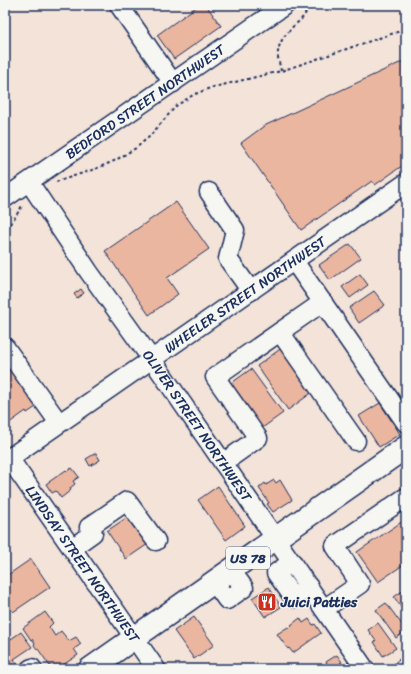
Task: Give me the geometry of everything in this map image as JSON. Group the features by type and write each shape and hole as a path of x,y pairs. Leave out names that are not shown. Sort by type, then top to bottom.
{"main road":[{"name":"US 78","path":"101,666 134,638 406,447"}],"street":[{"path":"119,5 173,82"},
{"name":"BEDFORD STREET NORTHWEST","path":"5,198 173,82 277,7"},
{"name":"OLIVER STREET NORTHWEST","path":"28,182 89,272 152,359 276,538 365,669"},
{"name":"WHEELER STREET NORTHWEST","path":"7,459 406,183"},
{"path":"209,192 235,230 228,259 250,291"},
{"path":"294,261 406,423"},
{"path":"223,463 258,438 215,377 323,302"},
{"path":"280,332 356,441"},
{"path":"5,347 59,424"},
{"name":"LINDSAY STREET NORTHWEST","path":"7,459 64,545 156,669"},
{"path":"324,609 360,584 335,546 406,497"},
{"path":"64,545 93,533 89,527 128,501 156,541"}],"path":[{"path":"281,70 277,54 282,40 290,29 304,17 307,8 306,5"},
{"path":"53,183 114,161 136,148 150,136 176,106 193,95 210,88 281,70 406,29"},
{"path":"5,235 22,205"}],"building":[{"path":"199,5 206,5 221,26 174,59 157,35"},
{"path":"406,60 406,163 375,185 372,181 301,230 241,143 264,126"},
{"path":"176,202 209,249 167,278 178,294 149,315 105,251"},
{"path":"350,244 361,258 330,280 319,265"},
{"path":"360,274 368,285 350,298 342,287"},
{"path":"81,289 84,293 77,298 74,294"},
{"path":"374,291 385,305 359,323 349,308"},
{"path":"283,347 314,391 288,410 257,366"},
{"path":"5,360 39,405 27,413 26,411 5,426"},
{"path":"251,369 283,413 258,431 226,387"},
{"path":"380,403 400,434 379,447 359,416"},
{"path":"96,453 100,460 90,466 86,459"},
{"path":"72,468 79,477 73,481 75,484 70,488 71,490 61,498 56,491 52,493 46,484 66,470 67,471"},
{"path":"274,480 276,483 280,480 292,500 273,512 259,488 265,483 266,485"},
{"path":"218,486 245,526 226,540 198,500"},
{"path":"132,514 151,542 126,559 107,531"},
{"path":"406,519 406,563 378,582 357,552"},
{"path":"31,559 50,587 13,612 5,601 5,577"},
{"name":"Juici Patties","path":"269,587 281,607 265,617 252,598"},
{"path":"404,590 406,592 406,614 394,597"},
{"path":"386,603 406,630 396,638 376,610"},
{"path":"45,612 53,623 49,627 55,636 61,631 69,641 76,637 81,644 74,649 78,655 57,669 52,669 23,628"},
{"path":"194,617 214,645 194,659 174,631"},
{"path":"300,618 303,623 309,619 313,625 315,624 321,633 293,653 289,648 288,649 277,634 288,627 289,629 292,626 291,625"},
{"path":"378,623 396,648 383,656 374,642 376,641 368,630"},
{"path":"21,632 32,647 14,659 21,669 5,669 5,643"},
{"path":"337,655 342,662 340,663 344,669 331,669 326,662"}],"place":[{"name":"Juici Patties","path":"267,602"}]}
